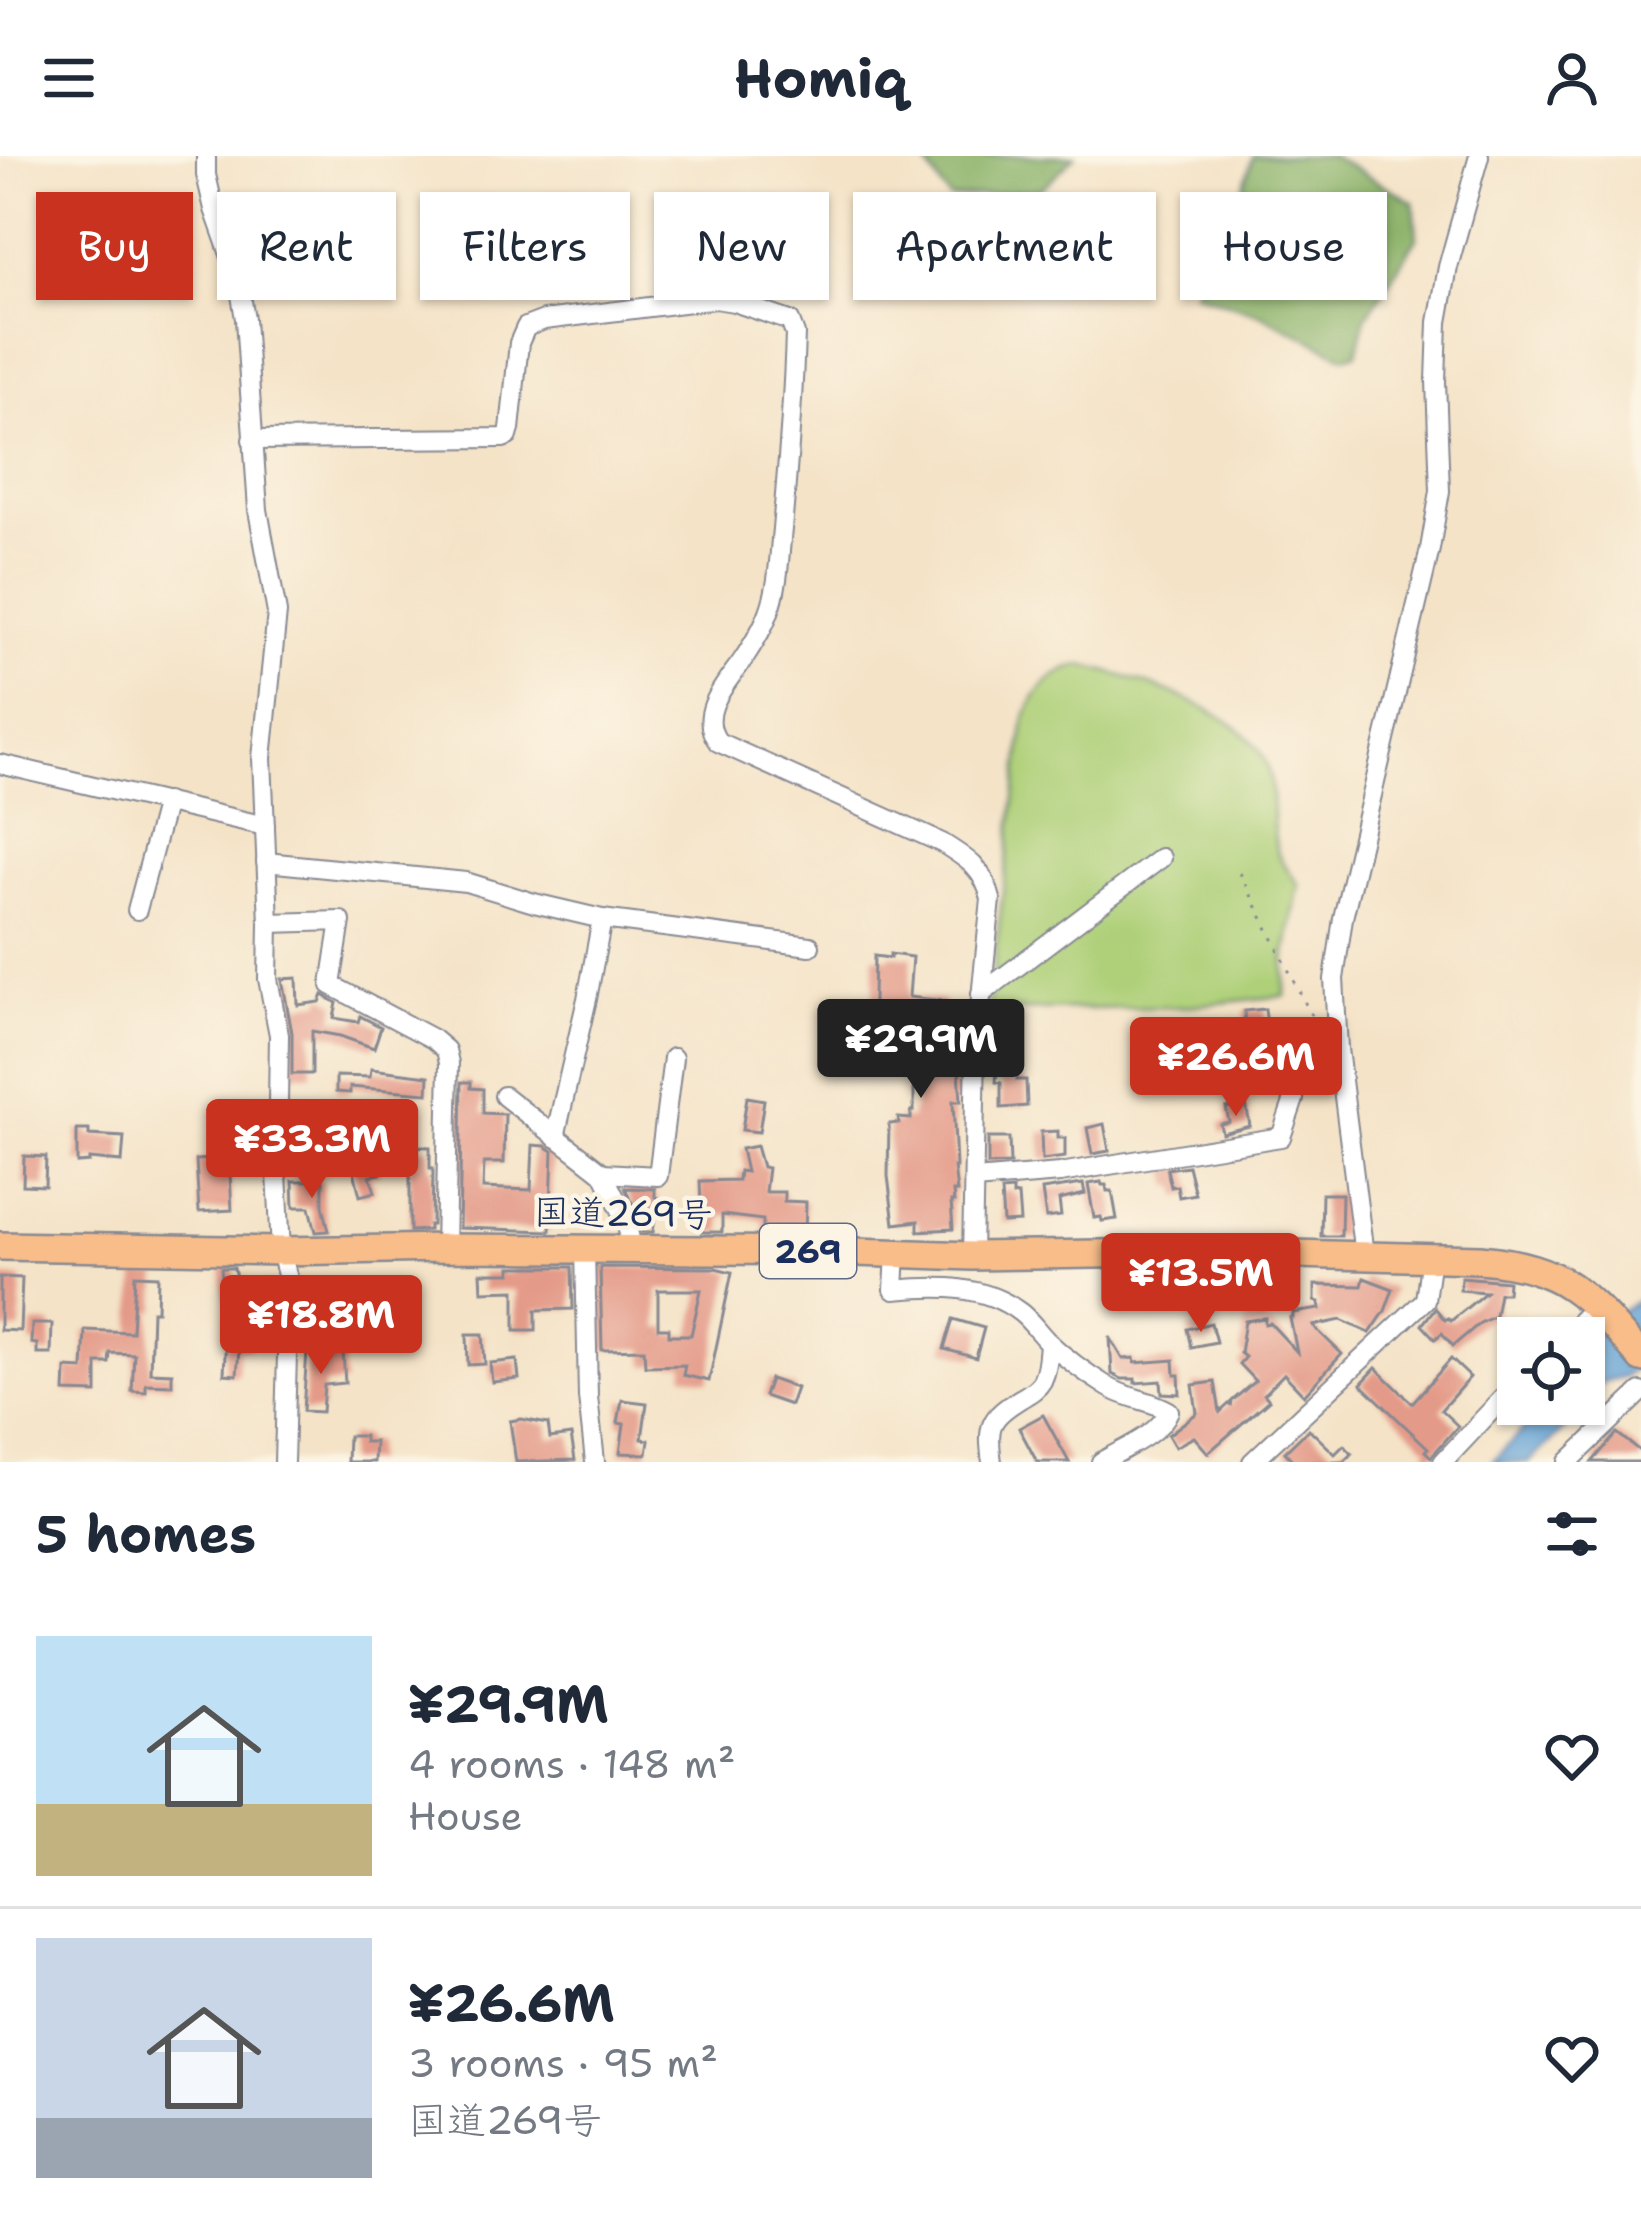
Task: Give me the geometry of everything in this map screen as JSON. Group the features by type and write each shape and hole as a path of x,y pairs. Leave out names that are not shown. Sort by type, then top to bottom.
{"highway":[{"name":"国道269号","path":"0,1246 281,1251 585,1248 972,1256 1218,1252 1517,1262 1568,1284 1599,1309 1641,1358"}],"street":[{"path":"206,156 206,176 238,277 245,319 257,509 277,614 262,758 268,980 279,1035 281,1251 289,1283 284,1462"},
{"path":"1364,1255 1334,979 1343,918 1430,549 1439,491 1438,322 1479,156"},
{"path":"252,440 508,436 519,343 526,327 544,320 715,299 790,321 795,334 791,435 776,584 760,632 719,692 710,715 710,732 718,742 942,843 964,856 986,879 991,899 976,1047 972,1256"},
{"path":"0,764 265,826"},
{"path":"137,910 166,802"},
{"path":"981,994 1161,859"},
{"path":"266,862 466,882 602,919 810,946"},
{"path":"555,1137 602,919"},
{"path":"269,923 341,921 331,985 433,1039 446,1051 445,1248"},
{"path":"604,1173 658,1176 673,1058"},
{"path":"974,1180 1060,1173 1281,1138 1294,1099 1290,1062"},
{"path":"504,1096 604,1173 626,1220 632,1250"},
{"path":"585,1248 588,1397 595,1462"},
{"path":"896,1252 894,1290 965,1289 1004,1301 1025,1315 1049,1343 1112,1390 1149,1399 1169,1412 1158,1428 1101,1462"},
{"path":"1252,1462 1425,1300 1431,1257"},
{"path":"1589,1317 1599,1309"},
{"path":"992,1462 992,1420 1043,1380 1049,1343"},
{"path":"1568,1462 1641,1392"},
{"path":"1443,1462 1497,1404"}],"path":[{"path":"1240,873 1310,1013 1338,1049"}],"green space":[{"path":"921,156 1075,156 1042,188 945,192"},
{"path":"1253,156 1331,156 1414,202 1417,238 1387,284 1387,192 1242,192"},
{"path":"1218,300 1377,300 1366,317 1357,353 1345,357 1258,313"},
{"path":"1082,665 1129,678 1212,712 1254,744 1266,763 1277,851 1299,885 1285,957 1285,996 1178,1007 988,1011 1025,719 1046,684 1061,672"}],"water":[{"path":"1641,1298 1641,1364 1625,1376 1605,1381 1605,1323"},
{"path":"1526,1425 1569,1425 1529,1462 1492,1462"}],"building":[{"path":"890,954 912,957 909,997 945,1001 943,1018 958,1019 954,1055 958,1055 961,1101 953,1101 957,1192 951,1202 953,1229 918,1231 918,1221 894,1224 889,1124 899,1123 898,1118 911,1119 914,1086 921,1086 920,1026 896,1023 891,1040 872,1039 874,956 890,958"},
{"path":"297,978 298,1005 320,1002 323,995 337,1003 334,1018 358,1022 360,1016 381,1027 374,1048 312,1031 312,1074 292,1074 292,1033 282,979"},
{"path":"1265,1009 1268,1034 1246,1036 1244,1011"},
{"path":"1001,1026 1002,1048 1014,1049 1013,1061 1019,1062 1017,1080 1026,1080 1027,1106 1001,1108 998,1060 989,1059 992,1027"},
{"path":"1194,1051 1197,1080 1181,1082 1178,1052"},
{"path":"371,1069 429,1076 428,1093 350,1087 350,1093 336,1092 336,1076 370,1077"},
{"path":"462,1082 483,1089 483,1113 505,1114 504,1163 484,1163 483,1188 531,1190 533,1145 553,1151 550,1231 459,1228"},
{"path":"747,1097 764,1100 759,1132 742,1130"},
{"path":"1246,1104 1250,1126 1222,1133 1220,1124 1229,1122 1226,1108"},
{"path":"314,1116 329,1116 333,1161 313,1163 313,1155 295,1155 295,1124 307,1124"},
{"path":"1104,1124 1109,1151 1092,1154 1087,1128"},
{"path":"77,1130 124,1137 122,1162 89,1159 77,1163"},
{"path":"1058,1131 1058,1138 1065,1138 1065,1157 1042,1160 1041,1132"},
{"path":"387,1132 404,1133 403,1146 430,1147 429,1230 410,1231 410,1163 378,1163 380,1174 370,1176 375,1192 360,1196 349,1150 386,1146"},
{"path":"988,1138 1009,1138 1010,1164 988,1165"},
{"path":"756,1146 762,1167 768,1168 765,1192 784,1192 784,1201 806,1202 805,1232 763,1232 763,1220 722,1215 722,1232 702,1232 700,1181 738,1180 739,1171 746,1172 741,1149"},
{"path":"24,1156 46,1157 45,1186 23,1185"},
{"path":"229,1158 232,1210 199,1212 196,1160"},
{"path":"1188,1166 1195,1194 1179,1197 1167,1169"},
{"path":"293,1181 323,1181 329,1231 316,1232 310,1207 294,1207"},
{"path":"1101,1182 1112,1191 1117,1219 1094,1218 1088,1184"},
{"path":"1083,1184 1085,1194 1059,1200 1061,1216 1046,1218 1042,1190"},
{"path":"625,1188 655,1189 653,1232 642,1232"},
{"path":"1013,1190 1013,1196 1018,1195 1020,1222 1003,1223 1001,1191"},
{"path":"1322,1194 1342,1194 1341,1236 1321,1236"},
{"path":"511,1267 572,1267 573,1309 536,1310 536,1330 515,1330 515,1290 482,1291 481,1273 511,1273"},
{"path":"600,1267 732,1272 709,1381 683,1375 685,1365 645,1366 644,1349 602,1350","holes":["658,1290 701,1290 691,1335 669,1335 669,1328 658,1328"]},
{"path":"221,1268 234,1268 236,1279 248,1278 248,1283 275,1285 275,1299 252,1298 251,1349 239,1349 237,1375 224,1374 232,1299 224,1300"},
{"path":"1248,1271 1267,1273 1266,1299 1246,1298"},
{"path":"135,1275 158,1276 150,1372 172,1373 172,1385 146,1384 146,1392 132,1391 134,1354 110,1353 109,1363 97,1363 97,1393 65,1392 66,1368 83,1369 85,1330 132,1332"},
{"path":"0,1277 22,1278 20,1331 0,1330"},
{"path":"1461,1277 1508,1281 1507,1293 1499,1293 1495,1316 1453,1346 1442,1333 1435,1339 1422,1325 1435,1308 1451,1321 1486,1292 1460,1290"},
{"path":"1364,1278 1393,1289 1385,1311 1370,1333 1341,1320 1313,1326 1342,1354 1304,1395 1284,1374 1264,1394 1269,1400 1208,1453 1194,1437 1175,1447 1168,1435 1197,1413 1193,1385 1215,1382 1220,1412 1255,1381 1239,1364 1245,1357 1240,1353 1245,1321 1265,1318 1265,1324 1270,1323 1297,1352 1290,1318 1293,1313 1320,1309 1315,1285 1362,1286"},
{"path":"395,1303 397,1329 358,1332 356,1306"},
{"path":"953,1319 984,1328 976,1358 944,1349"},
{"path":"1211,1323 1216,1342 1191,1347 1187,1329"},
{"path":"32,1324 52,1324 51,1354 37,1354 37,1344 31,1343"},
{"path":"467,1334 483,1334 485,1364 468,1365"},
{"path":"1110,1337 1123,1359 1134,1358 1135,1363 1174,1360 1180,1394 1162,1393 1161,1381 1135,1383 1135,1379 1112,1374"},
{"path":"307,1351 343,1353 345,1383 324,1385 322,1412 303,1411"},
{"path":"1451,1359 1470,1377 1441,1410 1458,1426 1431,1457 1425,1451 1428,1448 1361,1384 1376,1368 1412,1403"},
{"path":"517,1360 519,1379 492,1382 490,1363"},
{"path":"770,1379 796,1388 790,1405 764,1396"},
{"path":"622,1400 647,1403 642,1439 649,1440 647,1454 620,1453"},
{"path":"1043,1415 1069,1462 1037,1462 1019,1428"},
{"path":"510,1421 548,1424 550,1438 571,1435 575,1460 516,1462"},
{"path":"1309,1429 1335,1454 1344,1445 1352,1454 1344,1462 1294,1462 1285,1452"},
{"path":"1617,1433 1641,1452 1641,1462 1592,1462"},
{"path":"348,1436 375,1442 374,1462 347,1462"}]}
